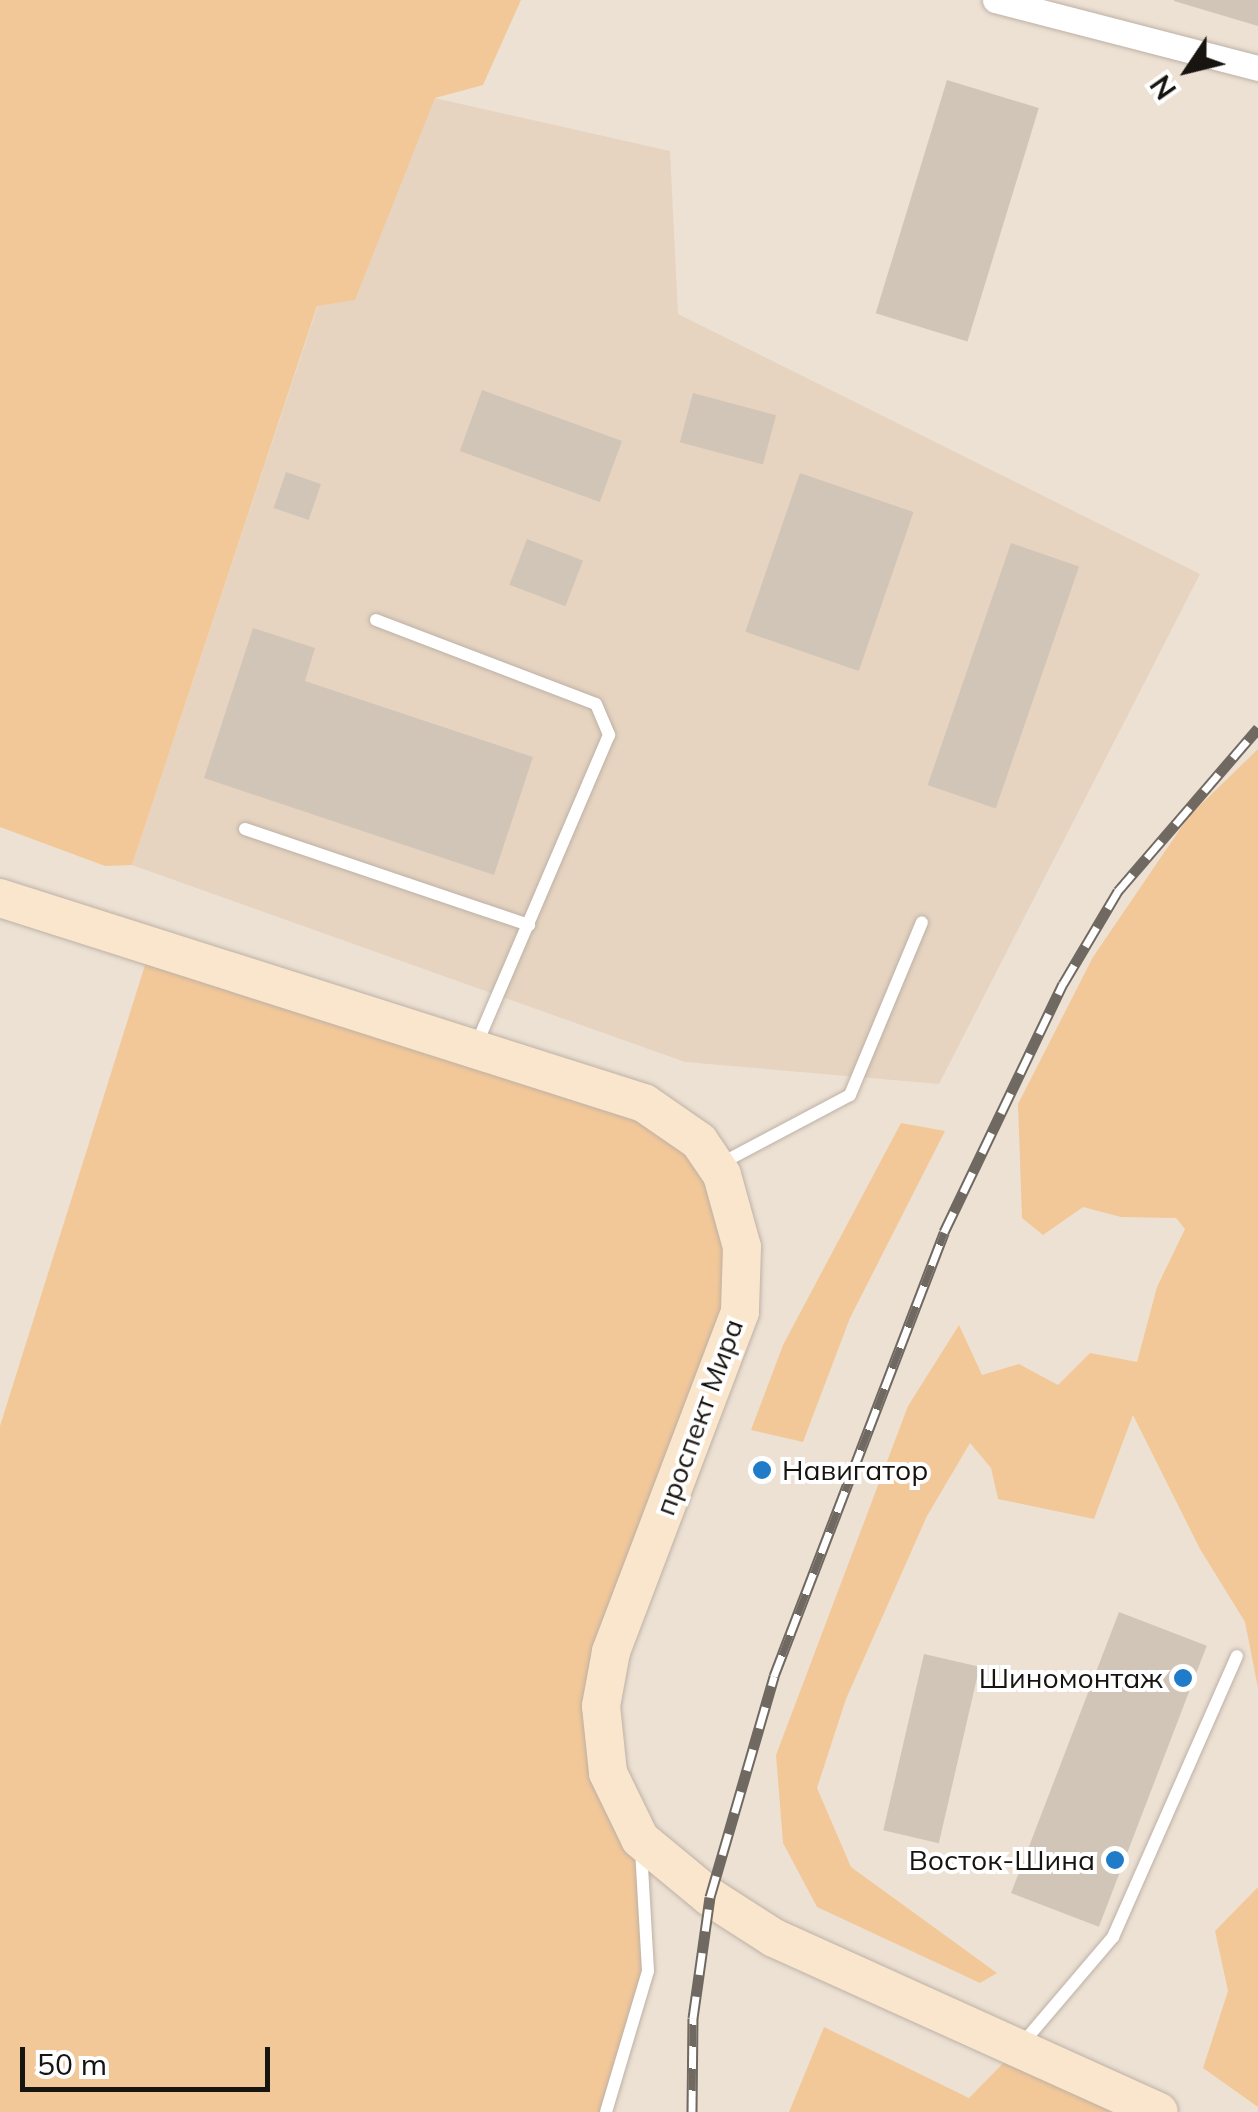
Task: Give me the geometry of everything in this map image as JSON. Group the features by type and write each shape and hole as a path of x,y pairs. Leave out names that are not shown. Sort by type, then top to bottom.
{"main road":[{"name":"проспект Мира","path":"0,898 644,1103 698,1141 716,1166 742,1247 740,1312 611,1652 602,1706 608,1773 640,1839 710,1897 774,1938 1159,2112"}],"street":[{"path":"994,0 1258,68"}],"lane":[{"path":"376,620 596,704 609,735 474,1049"},
{"path":"245,828 528,924"},
{"path":"716,1166 850,1095 922,922"},
{"path":"1019,2047 1113,1937 1237,1656"},
{"path":"606,2112 648,1972 640,1839"}],"shaded area":[{"path":"0,0 521,0 483,85 435,98 355,300 317,306 132,865 105,866 0,827"},
{"path":"390,88 670,151 678,314 1200,574 939,1084 685,1062 132,865"},
{"path":"1258,749 1258,1688 1245,1622 1200,1549 1133,1415 1094,1519 998,1499 991,1468 970,1443 927,1516 846,1699 817,1788 851,1867 997,1973 980,1983 817,1907 783,1843 776,1755 908,1406 959,1325 982,1375 1019,1364 1058,1385 1090,1353 1137,1362 1157,1287 1185,1229 1176,1218 1121,1217 1083,1207 1043,1235 1022,1218 1018,1104 1093,957 1189,816"},
{"path":"151,946 699,1141 742,1247 601,1706 640,1839 648,1971 606,2112 0,2112 0,1426"},
{"path":"901,1123 945,1131 850,1318 803,1442 751,1430 783,1345"},
{"path":"1258,1887 1258,2107 1203,2068 1228,1991 1215,1931"},
{"path":"824,2027 969,2098 1019,2047 1159,2112 789,2112"}],"building":[{"path":"1174,0 1258,0 1258,26 1174,1"},
{"path":"947,80 1039,108 967,341 876,313"},
{"path":"482,390 622,441 600,502 460,451"},
{"path":"693,393 776,415 763,465 680,442"},
{"path":"286,472 321,484 309,520 274,508"},
{"path":"800,473 913,512 859,671 745,632"},
{"path":"527,539 583,561 565,606 509,585"},
{"path":"1011,543 1079,566 996,808 928,785"},
{"path":"253,628 315,648 305,681 533,757 494,875 204,778"},
{"path":"1119,1612 1207,1646 1099,1927 1011,1893"},
{"path":"924,1654 980,1667 939,1843 883,1830"}],"railway":[{"path":"692,2112 693,2018 710,1897 774,1676 944,1232 1063,984 1118,891 1258,728"}],"place":[{"name":"Навигатор","path":"762,1470"},
{"name":"Шиномонтаж","path":"1183,1678"},
{"name":"Восток-Шина","path":"1115,1860"}]}
